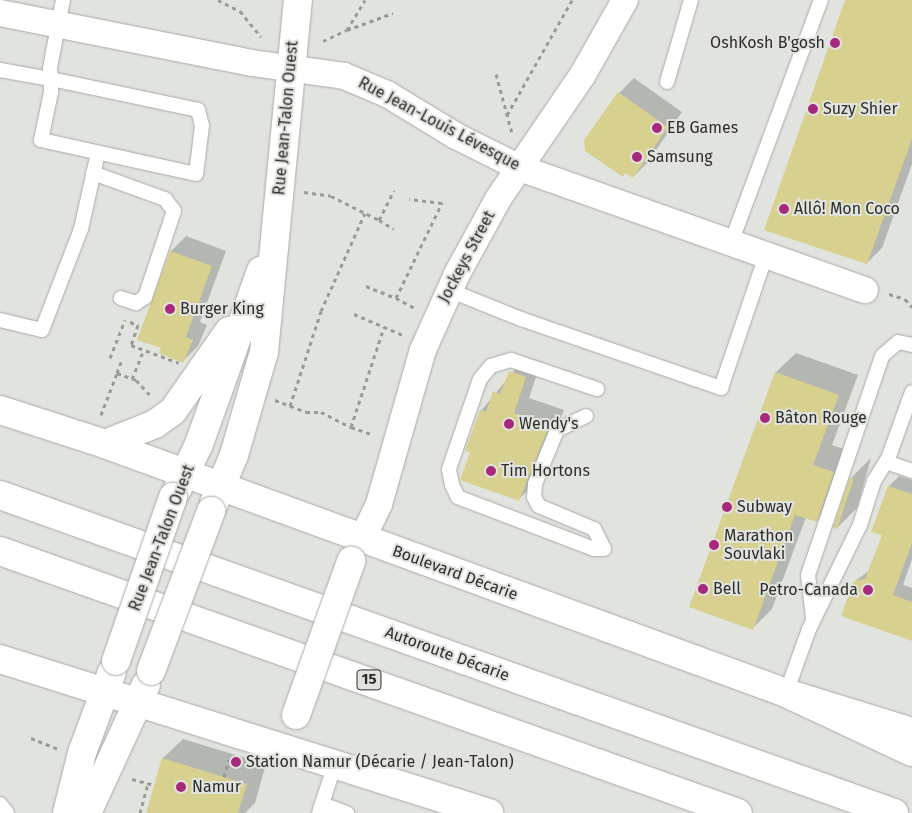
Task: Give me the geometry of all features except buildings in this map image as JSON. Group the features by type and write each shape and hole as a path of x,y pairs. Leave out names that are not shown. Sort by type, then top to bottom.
{"main road":[{"name":"Rue Jean-Talon Ouest","path":"87,813 151,671 215,499 234,455 264,352 298,0"},
{"name":"Rue Jean-Talon Ouest","path":"68,813 82,753 179,486 274,237"},
{"path":"105,444 155,424 173,411 251,300"},
{"name":"Boulevard Décarie","path":"0,410 105,444 179,486 356,550 786,693 912,732"},
{"name":"Autoroute Décarie","path":"0,495 894,813"},
{"path":"286,748 296,715 356,550"},
{"name":"15","path":"0,551 738,813"},
{"path":"0,659 139,700 484,812"},
{"path":"786,693 912,752"}],"street":[{"name":"Jockeys Street","path":"356,550 379,504 423,350 449,290 498,199 587,69 625,0"},
{"name":"Rue Jean-Louis Lévesque","path":"0,13 61,12 291,68 331,72 363,82 488,154 520,168 865,290"}],"lane":[{"path":"667,82 691,0"},
{"path":"731,242 821,0"},
{"path":"0,70 50,80 198,110 202,126 196,174 41,140 50,80 61,12"},
{"path":"0,320 42,330 81,229 98,153"},
{"path":"93,173 165,199 174,211 145,297 136,303 121,298"},
{"path":"449,290 521,319 721,388 766,255"},
{"path":"813,618 808,575 882,356 898,342 912,345"},
{"path":"586,416 557,430 535,484 534,497 539,506 594,529 604,549 594,550 458,497 452,485 449,469 480,379 491,366 511,360 597,389"},
{"path":"786,693 813,618 860,525 874,481 886,462 912,392"},
{"path":"886,462 912,471"},
{"path":"335,764 321,809 348,813"},
{"path":"0,804 7,813"}],"path":[{"path":"218,0 240,11 261,36"},
{"path":"347,30 365,0"},
{"path":"507,115 572,0"},
{"path":"322,41 393,14"},
{"path":"496,74 512,133"},
{"path":"379,220 394,191"},
{"path":"308,192 332,196 394,229"},
{"path":"396,298 442,202 409,199"},
{"path":"290,406 321,311 365,213"},
{"path":"366,286 419,309"},
{"path":"904,299 912,306"},
{"path":"354,314 407,337"},
{"path":"116,316 138,325 131,345 183,364"},
{"path":"110,358 125,320"},
{"path":"351,427 384,327"},
{"path":"132,379 144,350"},
{"path":"102,415 121,362"},
{"path":"117,373 132,379 154,400"},
{"path":"267,396 306,412 321,412 351,427 374,435"},
{"path":"31,738 59,750"},
{"path":"224,777 230,760"},
{"path":"132,779 154,785"},
{"path":"140,813 148,784"}],"place":[{"name":"OshKosh B'gosh","path":"835,43"},
{"name":"Suzy Shier","path":"813,109"},
{"name":"EB Games","path":"657,128"},
{"name":"Samsung","path":"637,157"},
{"name":"Allô! Mon Coco","path":"784,209"},
{"name":"Burger King","path":"170,309"},
{"name":"Bâton Rouge","path":"765,418"},
{"name":"Wendy's","path":"509,424"},
{"name":"Tim Hortons","path":"491,471"},
{"name":"Subway","path":"727,507"},
{"name":"Marathon Souvlaki","path":"714,545"},
{"name":"Bell","path":"703,589"},
{"name":"Petro-Canada","path":"868,590"},
{"name":"Station Namur (Décarie / Jean-Talon)","path":"236,762"},
{"name":"Namur","path":"181,787"}]}
